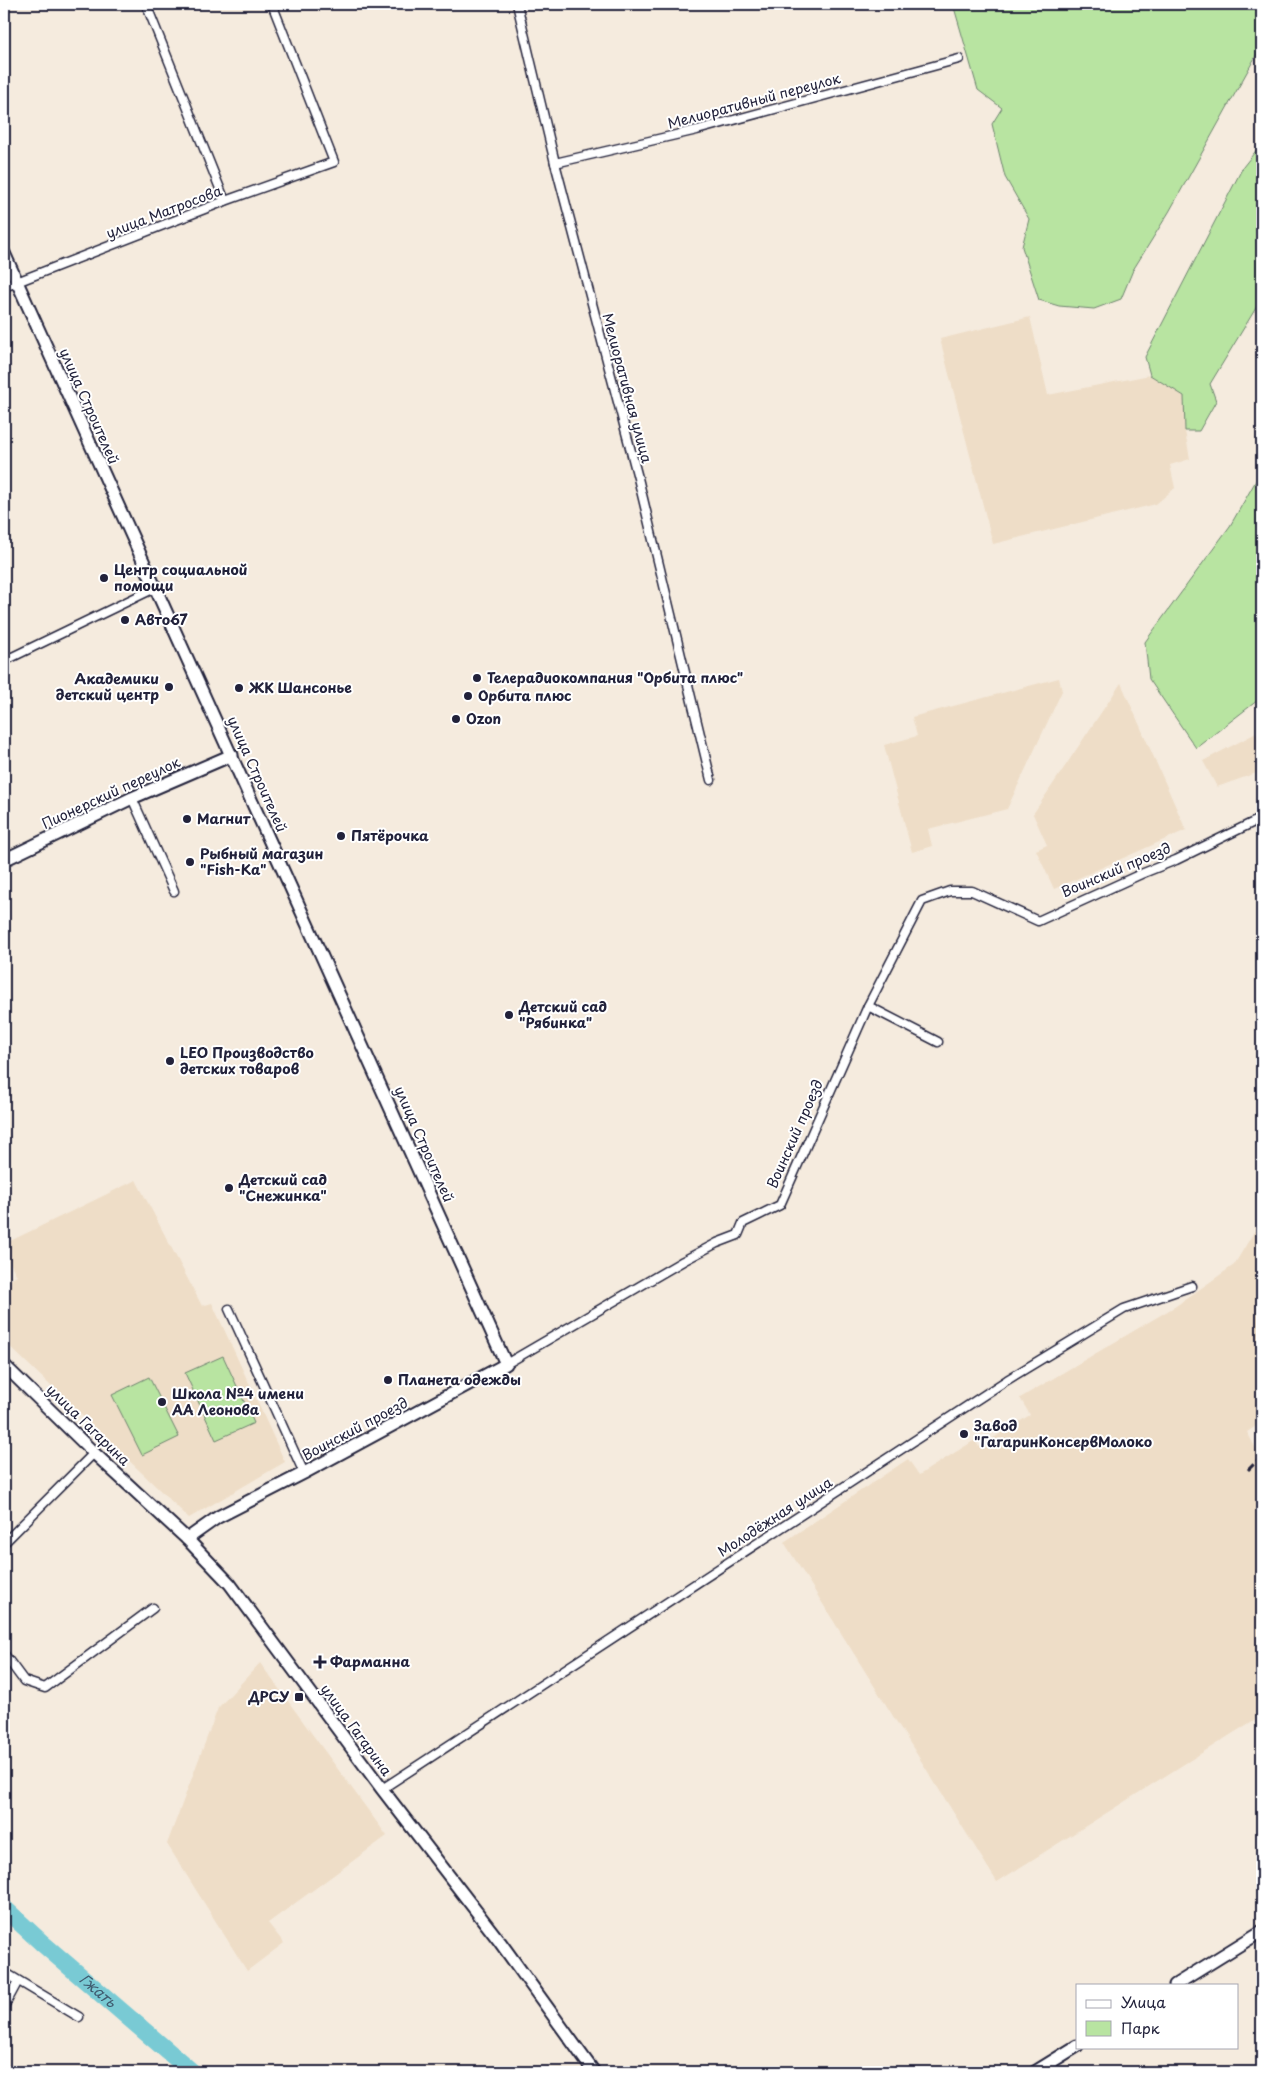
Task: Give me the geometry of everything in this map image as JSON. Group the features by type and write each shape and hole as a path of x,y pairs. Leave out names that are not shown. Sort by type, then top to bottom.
{"main road":[{"name":"улица Строителей","path":"4,253 506,1364"},
{"name":"Пионерский переулок","path":"4,860 132,798 232,755"},
{"name":"Воинский проезд","path":"187,1538 218,1517 506,1364"},
{"name":"улица Гагарина","path":"4,1366 94,1453 187,1538 230,1584 382,1789 500,1942 594,2072"},
{"path":"1177,1984 1262,1931"},
{"path":"1035,2072 1076,2047"}],"street":[{"path":"146,4 225,201"},
{"name":"улица Матросова","path":"4,287 225,201 334,162 272,4"},
{"name":"Мелиоративная улица","path":"517,4 555,164 638,478 711,780"},
{"name":"Мелиоративный переулок","path":"555,164 706,127 959,59"},
{"path":"4,661 155,588"},
{"path":"132,798 174,892"},
{"name":"Воинский проезд","path":"506,1364 683,1261 717,1243 738,1235 743,1223 780,1204 868,1006 922,902 950,891 972,891 1038,921 1176,860 1262,818"},
{"path":"868,1006 938,1042"},
{"name":"Молодёжная улица","path":"382,1789 1007,1380 1124,1309 1192,1286"},
{"path":"229,1309 304,1473"},
{"path":"4,1543 94,1453"},
{"path":"4,1654 24,1681 45,1688 153,1608"},
{"path":"4,1972 79,2017"},
{"path":"4,2007 18,1981"}],"shaded area":[{"path":"1030,317 1048,395 1150,375 1184,396 1185,431 1190,459 1170,465 1175,488 1156,504 993,544 940,339"},
{"path":"1059,678 1062,691 1007,809 928,829 932,846 912,852 884,745 917,736 912,717"},
{"path":"1121,683 1186,830 1054,889 1036,850 1047,845 1033,814"},
{"path":"1262,730 1262,771 1217,787 1203,761"},
{"name":"Школа №4 имени АА Леонова","path":"136,1180 202,1306 212,1303 285,1462 189,1518 4,1341 4,1283 17,1276 4,1251 4,1244"},
{"path":"1262,1221 1262,1422 1247,1432 1262,1460 1262,1715 997,1882 784,1542 908,1459 919,1475 975,1440 979,1447 1030,1415 1020,1398 1176,1306 1234,1265"},
{"path":"260,1663 387,1836 268,1923 284,1943 247,1971 167,1844 218,1708"}],"green space":[{"path":"953,4 1262,4 1262,45 1169,212 1133,270 1121,299 1094,309 1059,306 1039,300 1022,247 1029,219 1005,177 992,124 1002,108 978,90"},
{"path":"1262,143 1262,298 1210,384 1216,401 1199,431 1185,431 1184,396 1150,375 1145,357 1243,167"},
{"path":"1262,470 1262,697 1196,748 1149,679 1145,642 1230,526"},
{"path":"223,1356 254,1423 216,1440 185,1373"},
{"path":"149,1377 179,1437 142,1455 112,1395"}],"waterway":[{"name":"Гжать","path":"4,1908 192,2072"}],"railway":[{"path":"1248,1470 1262,1456"}],"place":[{"name":"Центр социальной помощи","path":"104,578"},
{"name":"Авто67","path":"125,620"},
{"name":"Телерадиокомпания \"Орбита плюс\"","path":"477,678"},
{"name":"Академики детский центр","path":"169,687"},
{"name":"ЖК Шансонье","path":"239,688"},
{"name":"Орбита плюс","path":"468,696"},
{"name":"Ozon","path":"456,719"},
{"name":"Магнит","path":"187,819"},
{"name":"Пятёрочка","path":"341,836"},
{"name":"Рыбный магазин \"Fish-Ка\"","path":"190,862"},
{"name":"Детский сад \"Рябинка\"","path":"509,1015"},
{"name":"LEO Производство детских товаров","path":"170,1061"},
{"name":"Детский сад \"Снежинка\"","path":"229,1188"},
{"name":"Планета одежды","path":"388,1380"},
{"name":"Школа №4 имени АА Леонова","path":"162,1402"},
{"name":"Завод \"ГагаринКонсервМолоко","path":"964,1434"},
{"name":"Фарманна","path":"320,1662"},
{"name":"ДРСУ","path":"299,1697"}]}
